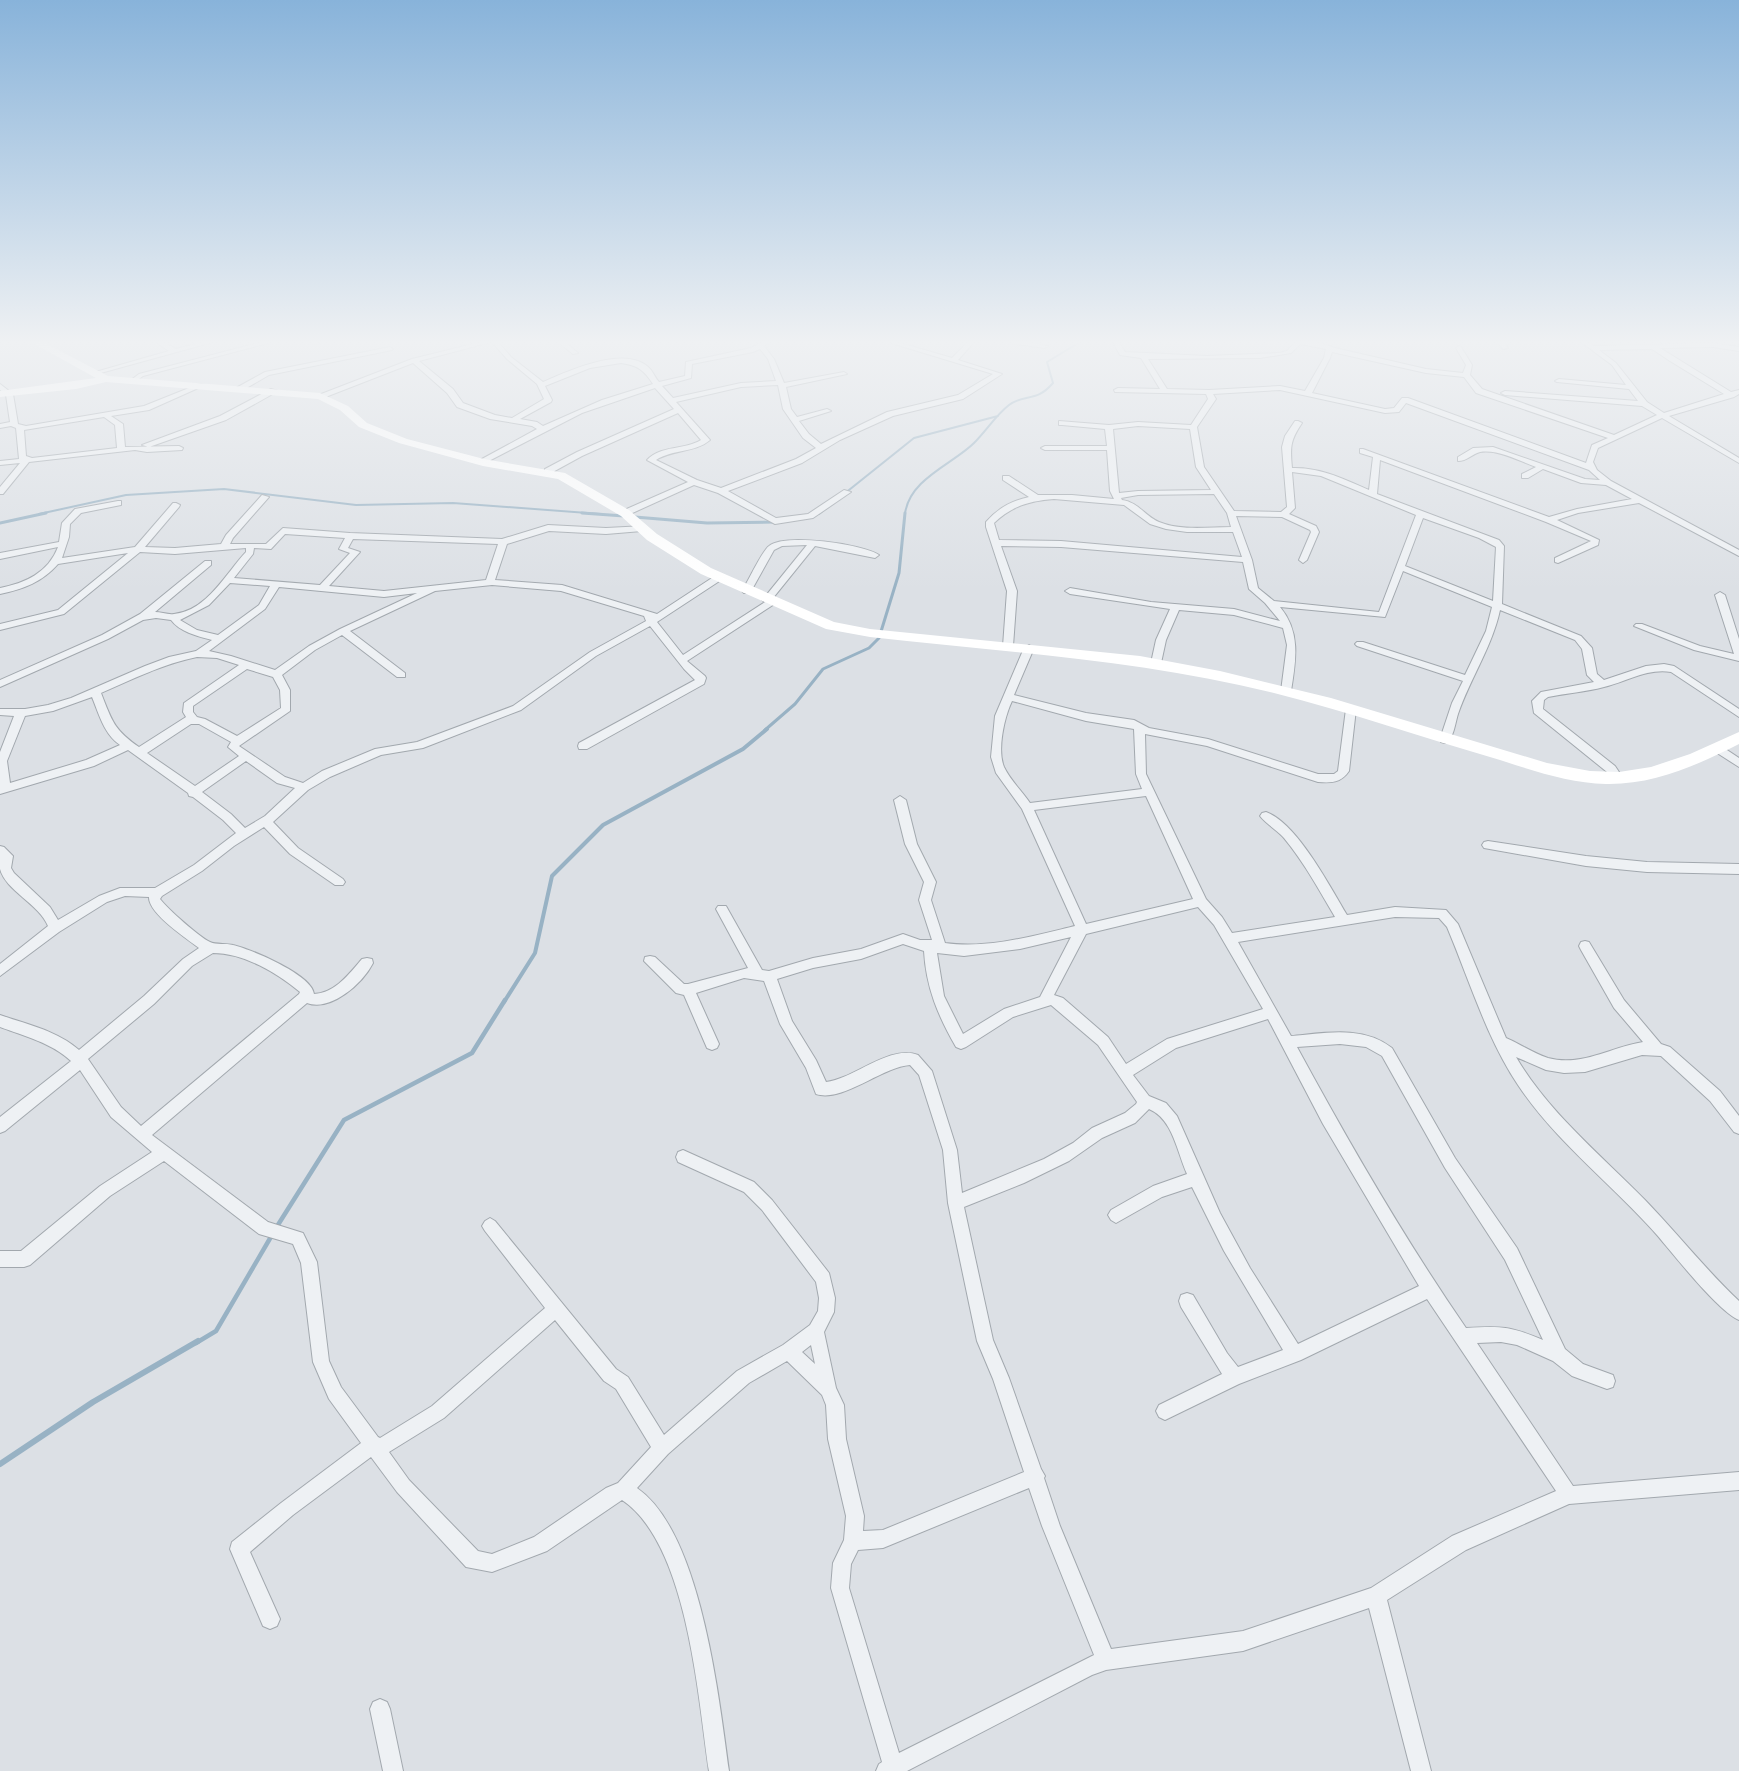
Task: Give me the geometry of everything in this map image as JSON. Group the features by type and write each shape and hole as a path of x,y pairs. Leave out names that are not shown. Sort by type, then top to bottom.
{"street":[{"path":"0,426 17,425 41,428 61,425"},
{"path":"17,425 22,458 27,460"},
{"path":"119,425 121,451"},
{"path":"0,463 121,451 204,425"},
{"path":"363,425 382,434 483,462 548,471 583,487 626,513 642,528 718,578 831,626 886,635 1029,648 1156,663 1286,691 1539,766 1576,774 1618,778 1665,769 1739,737"},
{"path":"529,425 541,428"},
{"path":"483,462 548,425"},
{"path":"548,471 578,453 601,446 647,425"},
{"path":"692,425 706,440 699,446 656,455 651,460 694,482 722,491 775,521 810,516 848,492"},
{"path":"798,425 821,448"},
{"path":"722,491 799,462 821,448 868,425"},
{"path":"1081,425 1109,427 1132,425"},
{"path":"1150,425 1193,427 1200,467 1231,513 1248,560 1254,589 1274,604 1288,626 1293,646 1286,691"},
{"path":"1283,515 1291,508 1286,447 1289,436 1298,425"},
{"path":"1473,425 1592,468"},
{"path":"1576,425 1615,438"},
{"path":"1642,425 1596,447 1589,462 1592,468 1608,483 1636,501 1739,553"},
{"path":"1677,425 1725,450 1739,461"},
{"path":"1109,427 1118,499"},
{"path":"135,448 147,450 179,447"},
{"path":"1045,448 1111,448"},
{"path":"1725,450 1739,448"},
{"path":"1461,459 1476,450 1493,449 1584,481 1608,483"},
{"path":"1364,451 1549,520 1595,540 1595,543 1558,560"},
{"path":"1373,495 1377,456"},
{"path":"0,492 27,460"},
{"path":"1525,476 1543,466"},
{"path":"1288,470 1316,472 1496,542 1500,546 1497,605 1491,631 1468,679 1445,739"},
{"path":"1006,478 1035,497"},
{"path":"626,513 694,482"},
{"path":"1008,646 1012,591 990,522 998,512 1026,498 1035,497 1118,499 1137,493 1217,492"},
{"path":"225,546 229,537 265,496"},
{"path":"1118,499 1136,507 1160,525 1238,529"},
{"path":"1549,520 1577,511 1636,501"},
{"path":"58,561 66,534 66,523 78,511 118,503"},
{"path":"0,627 62,612 138,549 176,505"},
{"path":"1231,513 1283,515 1313,528 1315,532 1303,560"},
{"path":"1274,604 1382,615 1421,513"},
{"path":"0,591 34,582 58,561 138,549 175,551 225,546 268,547 283,531 503,542 548,528 606,531 642,528"},
{"path":"323,588 356,552 343,549 350,536"},
{"path":"489,583 503,542"},
{"path":"747,591 771,548 786,543 835,546 875,555"},
{"path":"998,543 1061,544 1248,560"},
{"path":"0,556 62,544"},
{"path":"682,656 745,622 770,601 813,544"},
{"path":"144,616 175,617 199,607 222,584 230,580 250,552 250,548"},
{"path":"0,684 38,664 114,633 144,616 208,563"},
{"path":"1400,567 1578,638 1587,648 1592,675 1603,684"},
{"path":"0,971 55,928 103,899 124,891 157,892 198,868 265,821 304,787 348,763 380,752 419,745 517,708 592,654 718,578"},
{"path":"230,580 275,586 384,594 489,583 562,588 651,617 700,678 700,682 583,746"},
{"path":"0,712 20,715 95,692 159,664 200,653 262,607 275,586"},
{"path":"277,674 312,648 343,631 432,590"},
{"path":"1070,591 1176,607 1234,612 1288,626"},
{"path":"1639,626 1697,648 1739,656 1720,595"},
{"path":"1156,663 1161,640 1176,607"},
{"path":"175,617 176,621 194,632 220,639"},
{"path":"343,631 401,675"},
{"path":"1360,644 1468,679"},
{"path":"1029,648 1000,717 996,757 1000,770 1027,807 1082,929"},
{"path":"200,653 217,655 277,674 285,690 286,709 237,741 233,747 281,780 304,787"},
{"path":"237,741 194,720 188,712 188,705 246,665"},
{"path":"1618,778 1611,769 1538,711 1535,704 1538,698 1545,694 1603,684 1655,666 1674,669 1739,714"},
{"path":"95,692 108,725 119,739 135,748 226,816 244,834"},
{"path":"1010,697 1100,721 1134,724 1139,728 1208,743 1318,778 1331,780 1343,773 1346,766 1346,744 1351,709"},
{"path":"1,789 5,781 2,760 20,715"},
{"path":"1,789 135,748 179,725 194,720"},
{"path":"1139,728 1141,774 1201,902 1218,921 1250,973 1269,1013 1430,1289 1569,1494"},
{"path":"1718,748 1739,763"},
{"path":"193,793 245,757"},
{"path":"1027,807 1149,792"},
{"path":"900,800 911,844 930,882 925,900 935,945 932,981 944,1015 961,1043 1009,1013 1045,999 1058,1002 1103,1041 1145,1102"},
{"path":"1266,816 1277,821 1344,921"},
{"path":"265,821 294,851 339,882"},
{"path":"1488,844 1586,861 1647,867 1739,869"},
{"path":"0,850 8,856 2,870 44,907 52,918 55,928"},
{"path":"157,892 154,900 163,912 210,949"},
{"path":"650,962 681,989 688,990 744,973 763,976 861,954 903,939 920,945 935,945 964,951 1020,944 1201,902"},
{"path":"722,909 763,976 790,1030 811,1061 821,1089 835,1089 900,1058 913,1059 925,1071 950,1150 956,1203 985,1341 1001,1378 1036,1476 1051,1526 1106,1660"},
{"path":"1227,939 1395,912 1432,911 1447,916 1504,1043 1529,1089 1601,1169 1648,1214 1713,1288 1739,1312"},
{"path":"1045,999 1082,929"},
{"path":"1585,946 1619,1004 1656,1048 1671,1055 1715,1096 1739,1127"},
{"path":"0,1126 79,1060 198,954 210,949 234,950 295,979 307,990 305,997 141,1135"},
{"path":"305,997 311,1001 336,993 367,963"},
{"path":"688,990 712,1044"},
{"path":"1124,1073 1172,1043 1269,1013"},
{"path":"0,1021 45,1037 68,1049 79,1060 116,1112 141,1135 271,1231 298,1238 309,1262 321,1362 335,1393 403,1485 473,1560 492,1563 540,1544 612,1494 624,1490 662,1448 744,1377 789,1351 816,1331 826,1312 827,1298 823,1279 768,1205 749,1187 682,1157"},
{"path":"1286,1042 1361,1039 1380,1045 1450,1163 1511,1254 1559,1355"},
{"path":"1504,1043 1541,1062 1576,1067 1620,1053 1656,1048"},
{"path":"1518,1071 1541,1062"},
{"path":"956,1203 1023,1176 1078,1148 1098,1133 1141,1112 1145,1102"},
{"path":"1145,1102 1153,1102 1162,1108 1176,1126 1194,1179 1237,1263 1295,1354"},
{"path":"0,1259 24,1259 105,1191 164,1153"},
{"path":"1116,1215 1158,1191 1194,1179"},
{"path":"490,1226 610,1375 622,1383 662,1448"},
{"path":"1165,1411 1235,1377 1295,1354 1430,1289"},
{"path":"1187,1301 1221,1359 1235,1377"},
{"path":"270,1619 239,1550 287,1509 376,1447 438,1412 556,1309"},
{"path":"816,1331 828,1389 836,1405 837,1439 855,1516 853,1541 842,1563 840,1588 889,1770 1087,1667 1106,1660 1243,1641 1376,1596 1459,1543 1569,1494 1739,1481"},
{"path":"1462,1336 1517,1337 1559,1355 1578,1370 1607,1381"},
{"path":"789,1351 828,1389"},
{"path":"853,1541 884,1539 1036,1476"},
{"path":"624,1490 645,1506 670,1548 696,1622 719,1771"},
{"path":"1376,1596 1421,1771"},
{"path":"380,1709 393,1771"}],"waterway":[{"path":"819,514 914,438 965,425"},
{"path":"905,514 908,502 923,482 965,451 989,425"},
{"path":"39,514 126,495 224,489 356,505 453,503 601,514"},
{"path":"0,523 46,513"},
{"path":"582,513 624,516"},
{"path":"765,730 795,704 823,669 869,648 879,638 899,573 905,513"},
{"path":"635,517 707,523 774,522"},
{"path":"504,1002 535,953 552,876 603,825 743,749 767,729"},
{"path":"276,1228 344,1120 472,1053 505,1000"},
{"path":"196,1343 216,1331 272,1235"},
{"path":"0,1464 93,1402 198,1341"}]}
